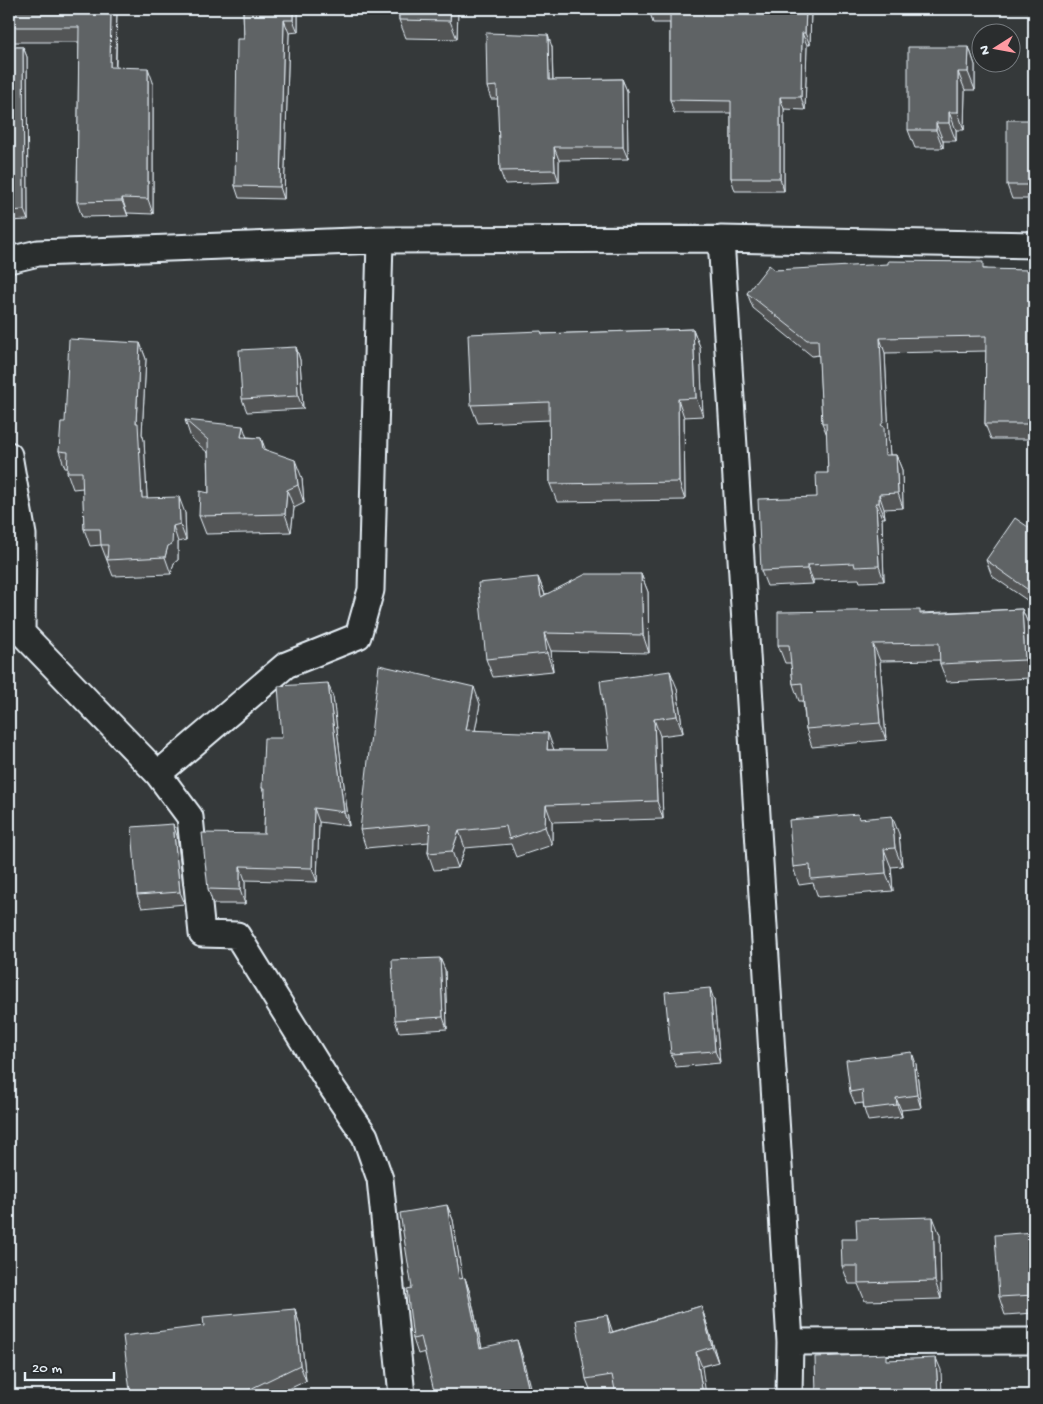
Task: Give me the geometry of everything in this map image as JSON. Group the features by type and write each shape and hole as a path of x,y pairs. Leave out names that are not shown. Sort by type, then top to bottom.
{"street":[{"path":"158,774 286,665 358,636 372,590 380,240"},
{"path":"9,260 38,253 380,240 721,240 1034,245"},
{"path":"721,240 790,1342 789,1395"},
{"path":"9,455 22,535 15,631 158,774 190,817 202,934 237,935 329,1083 365,1136 380,1179 402,1395"},
{"path":"790,1342 1034,1341"}],"building":[{"path":"9,9 111,9 110,67 148,68 148,199 122,198 122,201 77,202 79,27 9,27"},
{"path":"243,9 293,9 293,20 284,20 280,187 235,186 237,39 244,39"},
{"path":"399,9 451,9 450,21 399,20"},
{"path":"649,9 806,9 805,33 802,33 801,97 780,97 780,178 731,178 731,101 670,100 670,10"},
{"path":"486,33 548,35 549,80 622,79 623,147 554,147 555,170 500,171 497,86 487,87"},
{"path":"9,47 23,47 24,210 9,211"},
{"path":"908,47 969,47 968,72 958,72 958,112 949,112 949,123 936,123 936,130 908,130"},
{"path":"1007,120 1034,120 1034,185 1007,185"},
{"path":"888,261 983,262 983,269 1031,270 1031,322 1034,322 1034,424 985,424 986,336 880,338 884,421 881,425 884,427 885,455 896,455 898,493 879,494 879,503 876,503 879,566 855,567 854,563 807,565 807,569 761,571 758,499 817,497 816,473 828,473 826,423 822,423 818,340 807,340 747,293 769,265 775,270 888,264"},
{"path":"693,329 696,398 678,399 679,482 550,484 549,402 471,405 468,334 541,331 542,334"},
{"path":"69,339 140,343 136,423 138,423 142,498 179,497 180,524 173,526 172,544 168,546 165,557 107,560 108,545 101,545 100,529 84,529 82,472 67,472 68,452 59,451 61,422 65,422"},
{"path":"296,347 298,396 242,399 239,350"},
{"path":"185,420 243,426 241,437 261,438 263,449 295,460 298,485 287,490 285,514 199,516 200,491 209,493 208,440"},
{"path":"1015,518 1034,531 1034,594 986,560"},
{"path":"586,574 641,574 643,635 544,633 547,653 486,659 478,583 538,577 541,597"},
{"path":"1022,609 1025,660 940,664 939,643 873,644 880,723 806,729 802,683 793,684 789,645 778,645 778,612 920,610 920,614"},
{"path":"379,665 474,687 466,730 548,733 547,750 609,750 600,681 670,671 677,716 654,719 657,801 546,805 545,827 509,839 506,826 459,831 452,851 428,853 430,824 360,830"},
{"path":"328,683 344,812 314,808 312,868 240,866 240,890 208,889 202,833 264,834 265,788 262,788 264,738 282,738 278,686"},
{"path":"858,814 859,819 892,816 895,848 884,849 886,873 811,879 810,865 793,867 789,820"},
{"path":"173,824 180,892 137,895 132,827"},
{"path":"440,958 443,1017 395,1020 392,960"},
{"path":"710,988 715,1051 671,1054 665,992"},
{"path":"912,1052 917,1095 896,1098 897,1105 864,1109 862,1090 850,1092 846,1060"},
{"path":"447,1205 459,1279 465,1278 480,1348 517,1340 530,1395 435,1395 421,1337 413,1339 407,1289 412,1288 400,1213"},
{"path":"933,1217 935,1281 858,1283 858,1266 842,1266 841,1239 857,1239 856,1219"},
{"path":"1034,1232 1034,1295 999,1297 995,1235"},
{"path":"701,1306 712,1347 696,1352 703,1395 616,1395 612,1375 586,1379 576,1320 607,1315 610,1333"},
{"path":"295,1309 300,1365 238,1395 107,1395 130,1391 123,1336 204,1326 203,1317"},
{"path":"886,1354 886,1360 936,1358 938,1395 816,1395 815,1357"}]}
